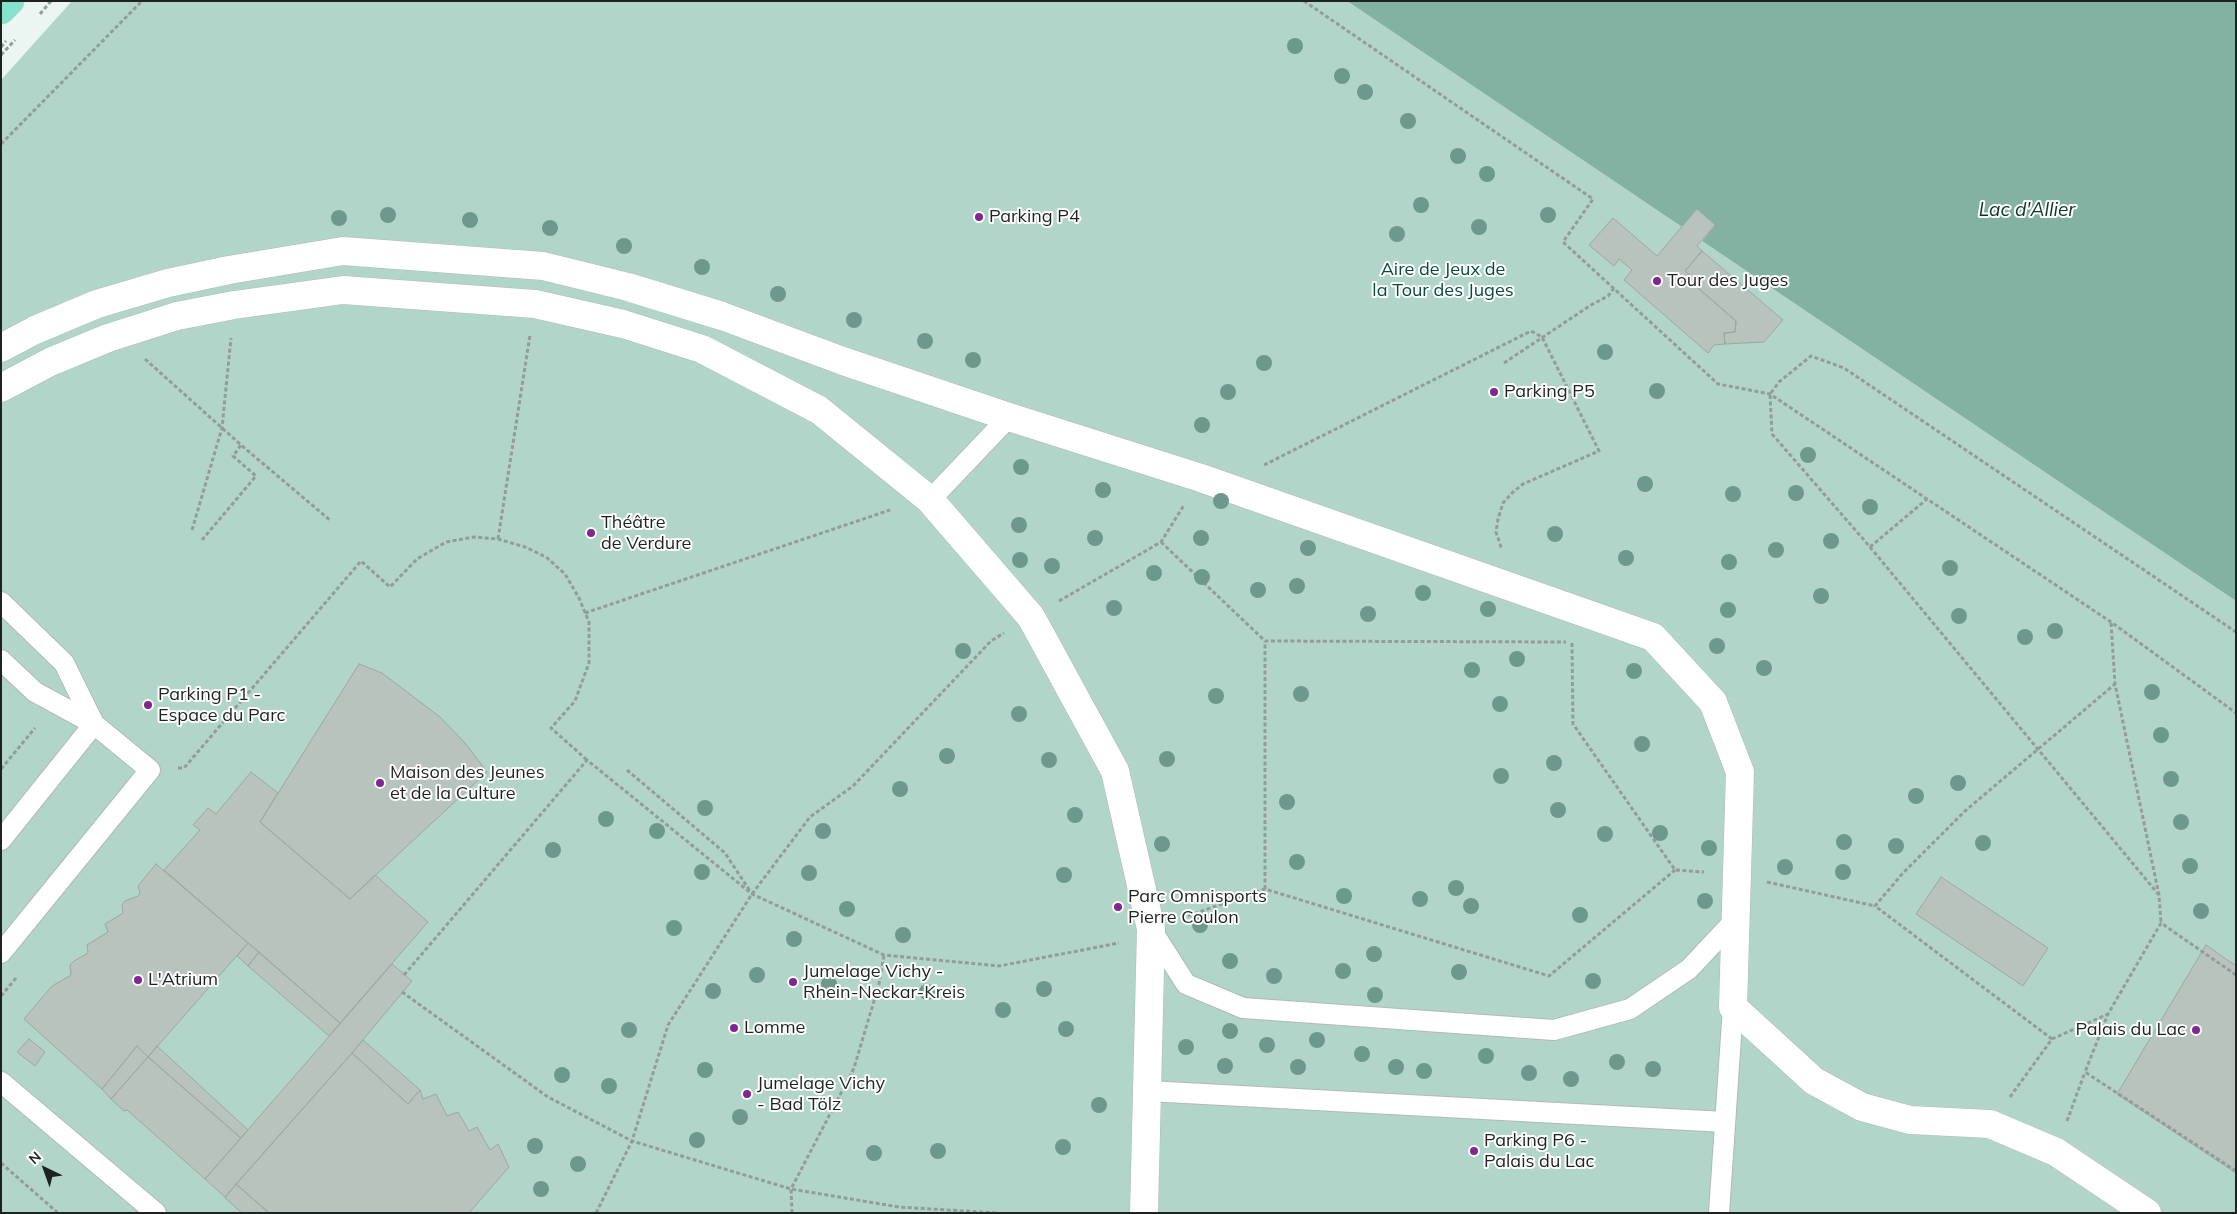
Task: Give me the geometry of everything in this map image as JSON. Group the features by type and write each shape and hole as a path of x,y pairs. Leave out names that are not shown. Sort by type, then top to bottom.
{"main road":[{"path":"1,10 10,1"}],"street":[{"path":"1,348 35,330 97,304 168,282 343,251 543,266 628,287 722,316 843,361 1009,417 1201,478 1653,638 1713,702 1740,772 1733,1007 1814,1081 1862,1107 1910,1120 1990,1124 2056,1152 2147,1213"},
{"path":"1,388 50,362 108,338 176,316 234,305 343,290 536,304 623,324 702,349 819,410 930,500 1031,617 1115,770 1151,929 1144,1213"}],"lane":[{"path":"930,500 1009,417"},
{"path":"1,602 64,663 94,724"},
{"path":"1,660 35,692 94,724 150,770 1,953"},
{"path":"1,840 94,724"},
{"path":"1151,929 1186,984 1243,1008 1554,1030 1630,1009 1689,969 1735,920"},
{"path":"1719,1213 1733,1007"},
{"path":"1,1082 156,1213"},
{"path":"1148,1091 1725,1122"}],"path":[{"path":"1,144 142,1"},
{"path":"1304,1 1593,199 1563,242 1718,384 1770,394 2111,622 2236,712"},
{"path":"1504,363 1591,305 1608,296 1614,288"},
{"path":"498,539 530,331"},
{"path":"1263,465 1530,331 1542,337 1599,451 1524,484 1512,492 1503,503 1496,532 1503,553"},
{"path":"192,530 222,428 231,336"},
{"path":"2159,895 1870,547 1772,434 1770,394 1779,382 1811,356 1844,368 2236,632"},
{"path":"144,358 241,445 331,521"},
{"path":"202,540 256,476 233,456 241,445"},
{"path":"596,1213 632,1141 668,1025 752,894 810,818 853,786 991,641 1161,542 1201,478"},
{"path":"1870,547 1927,499"},
{"path":"585,613 905,505 930,500"},
{"path":"150,770 184,768 361,561 390,587 417,559 446,542 474,537 498,539 525,546 546,556 565,574 579,598 590,630 589,663 575,702 551,728 587,760 752,894 884,955 998,966 1133,940 1151,929 1265,889 1549,976 1675,870 1736,875 1875,906 2052,1038"},
{"path":"1161,542 1265,641 1572,642"},
{"path":"1572,609 1573,724 1675,870"},
{"path":"2056,1152 2108,1014 2162,923 2159,895 2115,684 2111,622"},
{"path":"1265,641 1265,889"},
{"path":"1875,906 1903,873 1965,811 2115,684"},
{"path":"1,769 35,728"},
{"path":"404,975 587,760"},
{"path":"627,770 725,853 752,894"},
{"path":"2162,923 2236,974"},
{"path":"792,1213 791,1189 854,1068 879,984 884,955"},
{"path":"402,992 548,1096 632,1141 791,1189 900,1207 997,1213"},
{"path":"1990,1124 2052,1038 2108,1014"},
{"path":"2085,1072 2236,1171"},
{"path":"1,1163 58,1213"}],"green space":[{"name":"Parc Omnisports Pierre Coulon","path":"72,1 1347,1 1682,227 1697,209 1715,225 1702,241 2236,601 2236,1213 1,1213 1,80"}],"water":[{"name":"Lac d'Allier","path":"1347,1 2236,1 2236,601 1702,241 1715,225 1697,209 1682,227"}],"building":[{"name":"Tour des Juges","path":"1697,209 1715,225 1697,246 1702,251 1685,271 1693,278 1690,281 1736,321 1735,332 1724,333 1725,344 1714,345 1708,353 1624,280 1632,270 1619,259 1614,266 1589,245 1613,218 1657,256"},
{"path":"1702,251 1783,320 1764,342 1725,344 1724,333 1735,332 1736,321 1690,281 1693,278 1685,271"},
{"name":"Maison des Jeunes et de la Culture","path":"359,664 382,673 440,717 465,743 487,772 350,899 260,822"},
{"path":"251,772 278,793 260,822 350,899 375,875 428,922 340,1023 164,870 200,830 193,825 208,808 216,814"},
{"name":"L'Atrium","path":"156,864 248,943 148,1057 137,1046 102,1089 24,1019 52,986 71,975 70,965 88,953 87,945 108,932 105,924 123,913 122,905 125,901 138,896 140,893 138,886"},
{"path":"1941,877 2048,948 2023,986 1916,914"},
{"path":"248,943 259,952 248,966 237,956"},
{"name":"Palais du Lac","path":"2206,945 2236,966 2236,1173 2117,1094"},
{"path":"259,952 340,1023 329,1036 248,966"},
{"path":"392,964 412,981 352,1053 225,1197 205,1179"},
{"path":"29,1039 45,1052 35,1066 17,1052"},
{"path":"363,1040 420,1090 408,1104 352,1053"},
{"path":"137,1046 148,1057 111,1099 102,1089"},
{"path":"157,1046 248,1130 241,1138 148,1057"},
{"path":"352,1053 408,1104 420,1090 423,1099 436,1094 447,1116 458,1112 469,1131 477,1127 490,1150 498,1144 509,1167 469,1213 269,1213 236,1184"},
{"path":"148,1057 241,1138 205,1179 127,1110 124,1111 111,1099"},
{"path":"236,1184 269,1213 242,1213 225,1198"}],"place":[{"name":"Parking P4","path":"979,217"},
{"name":"Tour des Juges","path":"1657,281"},
{"name":"Parking P5","path":"1494,392"},
{"name":"Théâtre de Verdure","path":"591,533"},
{"name":"Parking P1 - Espace du Parc","path":"148,705"},
{"name":"Maison des Jeunes et de la Culture","path":"380,783"},
{"name":"Parc Omnisports Pierre Coulon","path":"1118,907"},
{"name":"L'Atrium","path":"138,980"},
{"name":"Jumelage Vichy - Rhein-Neckar-Kreis","path":"793,982"},
{"name":"Lomme","path":"734,1028"},
{"name":"Palais du Lac","path":"2196,1030"},
{"name":"Jumelage Vichy - Bad Tölz","path":"747,1094"},
{"name":"Parking P6 - Palais du Lac","path":"1474,1151"}],"park label":[{"name":"Aire de Jeux de la Tour des Juges","path":"1443,280"}]}
